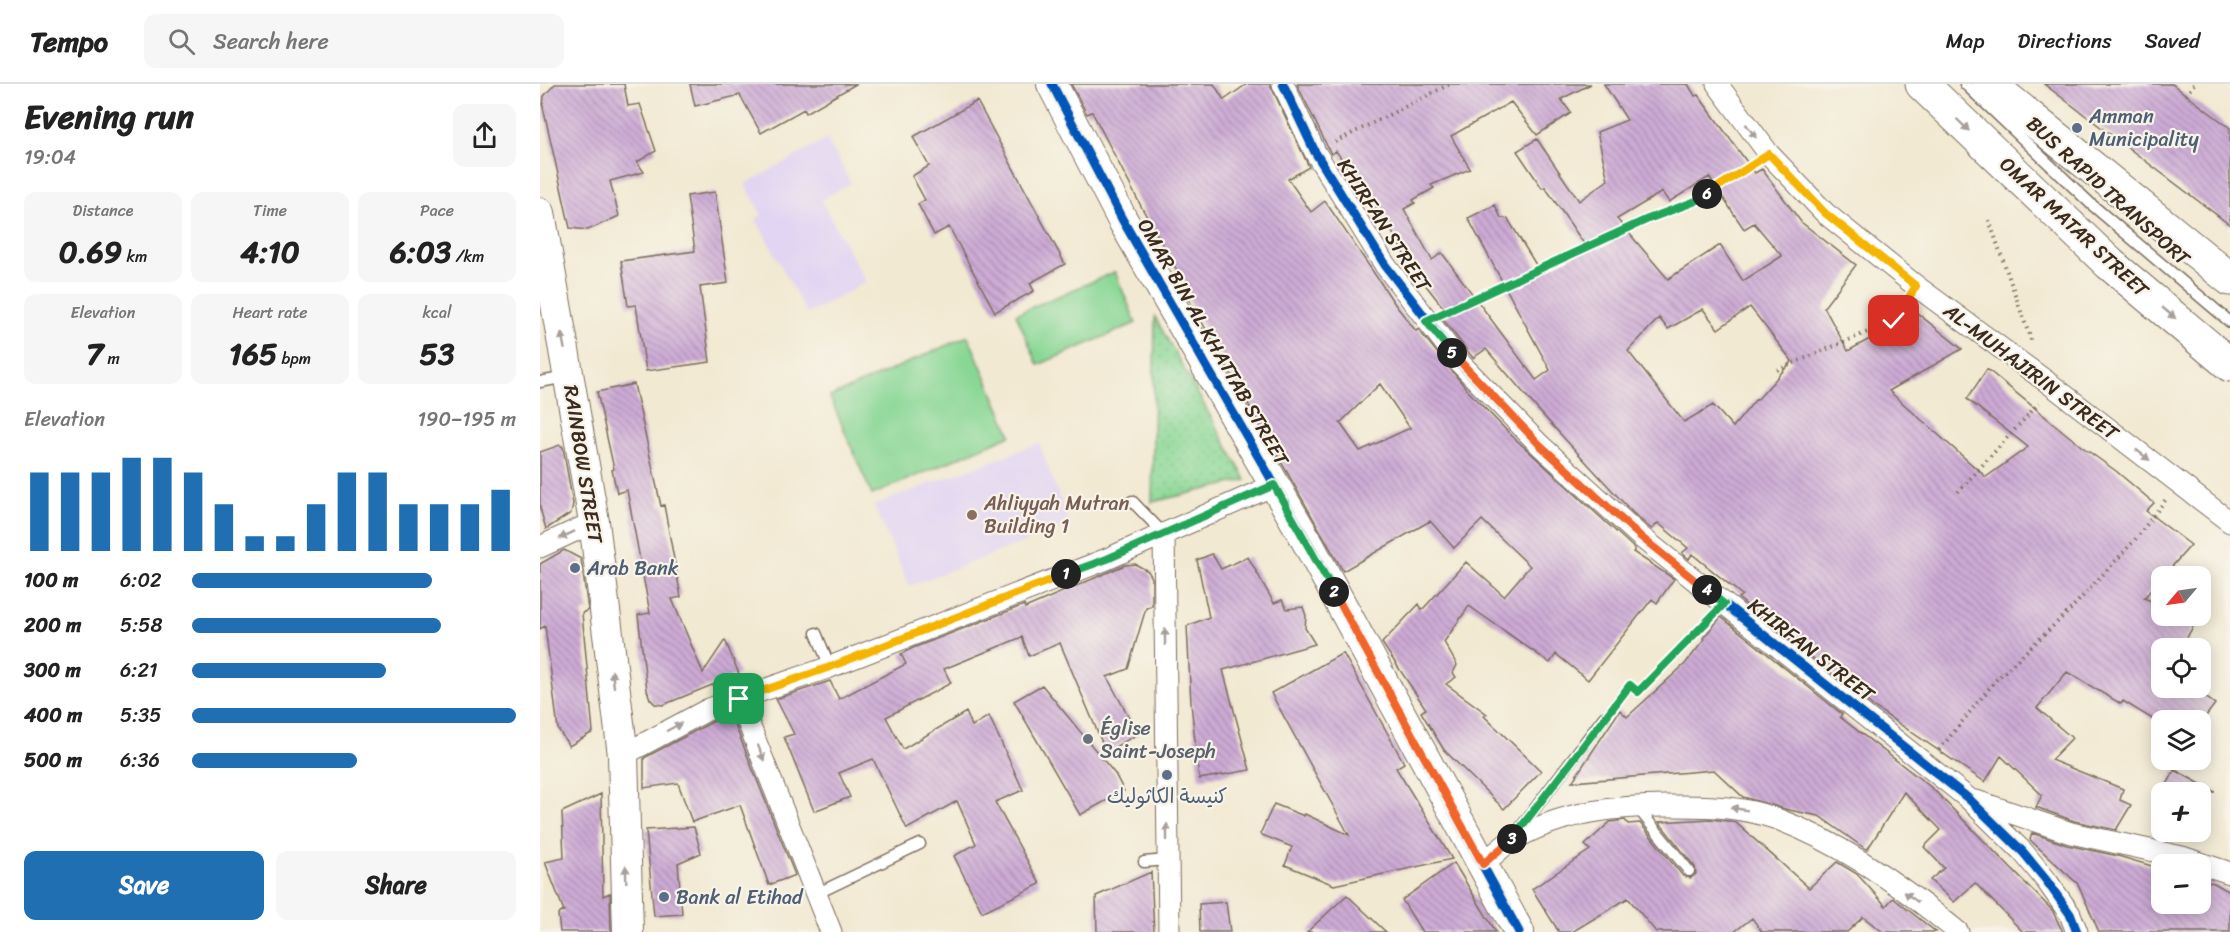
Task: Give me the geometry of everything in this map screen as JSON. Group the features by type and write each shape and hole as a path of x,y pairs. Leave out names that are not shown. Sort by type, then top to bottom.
{"main road":[{"name":"OMAR MATAR STREET","path":"1922,84 2110,264 2230,365"},
{"path":"1989,84 2230,279"}],"street":[{"name":"OMAR BIN AL KHATTAB STREET","path":"1052,84 1122,219 1389,690 1519,932"},
{"name":"KHIRFAN STREET","path":"1283,84 1316,152 1385,265 1461,364 1540,445 1641,537 1970,799 2023,852 2046,880 2070,914 2078,932"},
{"name":"AL-MUHAJIRIN STREET","path":"1717,84 1769,154 1825,213 1916,286 2230,522"},
{"name":"RAINBOW STREET","path":"540,213 547,293 570,376 594,522 623,755 628,932"},
{"path":"623,755 709,709 830,667 1107,559 1274,485"},
{"path":"540,548 594,522"},
{"path":"1164,534 1169,932"},
{"path":"739,699 831,932"},
{"path":"1970,799 2071,833 2182,857 2230,873"},
{"path":"1483,864 1511,841 1572,815 1635,805 1718,806 1747,810 1810,833 1886,878 1958,932"}],"lane":[{"name":"BUS RAPID TRANSPORT","path":"1965,84 2091,204 2230,322"},
{"path":"540,382 570,376"},
{"path":"1132,501 1164,534"},
{"path":"816,633 830,667"},
{"path":"1511,841 1605,717"},
{"path":"1635,805 1689,871"},
{"path":"816,894 920,844"},
{"path":"1144,862 1167,860"}],"path":[{"path":"1316,152 1450,84"},
{"path":"2186,95 2194,84"},
{"path":"1426,321 1648,219 1696,201 1769,154"},
{"path":"1958,492 2049,384 1989,220"},
{"path":"1777,370 1894,321 1916,286"},
{"path":"1928,765 1996,680 2069,611 2134,541 2178,483"},
{"path":"1605,717 1630,685 1638,692 1724,604"}],"shaded area":[{"path":"827,139 851,183 821,200 866,282 807,314 756,219 762,215 745,184"},
{"name":"Ahliyyah Mutran Building 1","path":"1039,443 1070,525 909,586 874,505"}],"green space":[{"path":"1115,272 1136,323 1038,365 1016,314"},
{"path":"1155,317 1246,480 1152,502"},
{"path":"968,336 1011,435 872,495 830,397"}],"building":[{"path":"555,84 624,84 628,106 640,104 656,151 637,162 644,172 610,181 619,216 588,230 570,228 543,107 544,96"},
{"path":"690,84 856,84 806,113 804,109 761,133 740,95 695,106"},
{"path":"1071,84 1214,84 1224,100 1247,84 1270,84 1309,167 1288,179 1311,212 1325,201 1397,307 1416,331 1418,329 1469,392 1512,436 1635,549 1633,552 1674,579 1657,603 1652,599 1588,680 1556,654 1550,663 1469,606 1444,642 1457,665 1453,673 1456,677 1446,684 1487,714 1484,716 1541,771 1504,809 1444,750 1421,712 1426,709 1382,643 1419,604 1422,610 1466,562 1504,596 1530,566 1482,520 1454,548 1430,521 1343,571 1186,294 1189,292 1092,112 1087,114","holes":["1380,384 1410,428 1360,451 1340,423"]},
{"path":"1297,84 1591,84 1561,99 1571,113 1537,135 1511,102 1451,136 1470,169 1431,185 1434,188 1413,200 1415,203 1404,209 1432,260 1442,253 1536,380 1550,370 1468,218 1495,205 1501,218 1508,219 1541,273 1587,248 1517,151 1537,139 1579,201 1608,180 1597,132 1627,120 1604,84 1688,84 1755,173 1762,169 1801,222 1856,265 1824,307 1848,351 1917,313 1962,349 1889,391 1986,477 2028,447 1967,399 1987,369 2154,503 2146,511 2191,545 2172,566 2151,566 2151,590 2144,598 2151,601 2151,626 2193,626 2187,638 2151,638 2151,698 2207,698 2215,704 2210,710 2151,710 2151,718 2123,701 2121,704 2067,672 2037,708 2072,738 2051,760 2123,789 2120,800 2131,805 2116,830 2074,821 2036,807 2042,795 2001,756 1985,782 1873,706 1738,598 1742,595 1692,554 1689,559 1682,553 1688,548 1658,523 1652,529 1632,512 1540,412 1486,349 1473,358 1442,318 1449,315 1410,265 1385,219 1336,151 1331,154","holes":["1709,177 1744,229 1754,223 1782,256 1743,281 1720,245 1668,279 1617,219 1662,192 1669,202","1750,307 1792,361 1733,427 1713,405 1684,422 1628,351 1659,318 1668,329 1703,309 1718,329"]},
{"path":"2044,84 2172,84 2230,128 2230,225"},
{"path":"977,101 1065,264 1030,283 1034,291 995,312 949,227 934,235 918,204 925,200 912,176 929,166 913,137"},
{"path":"715,192 728,283 700,287 710,362 646,371 636,305 628,306 621,261 695,251 687,196"},
{"path":"634,384 661,506 664,505 681,597 672,599 703,673 725,640 739,674 663,705 655,704 650,699 647,690 638,615 650,613 627,490 617,493 597,392"},
{"path":"560,445 563,447 573,504 571,513 546,529 540,508 540,452"},
{"path":"564,550 581,559 588,610 582,613 593,732 569,746 558,729 545,626 540,629 540,564"},
{"path":"1212,554 1221,569 1248,557 1274,603 1282,600 1287,609 1303,607 1306,616 1305,628 1315,644 1223,670 1250,770 1199,779 1191,703 1187,626 1209,617 1197,560"},
{"path":"1135,564 1148,571 1152,578 1152,606 1146,608 1128,669 1107,677 1138,734 1106,752 1060,643 1029,656 1022,637 944,669 951,683 886,717 903,749 966,712 972,726 989,716 1023,790 995,802 1040,884 982,912 954,856 976,844 957,801 907,829 873,759 839,773 850,797 814,811 784,737 794,734 776,699 830,681 839,699 906,664 901,654 913,648 1024,605 1025,608 1125,565"},
{"path":"1721,617 1842,714 1840,717 1932,788 2052,910 2063,932 2023,932 1975,883 1954,902 1930,880 1944,868 1924,847 1941,830 1904,792 1867,850 1819,816 1743,797 1714,770 1572,782 1620,710 1627,717 1685,664"},
{"path":"1343,653 1404,763 1396,768 1452,859 1334,885 1285,865 1292,847 1260,834 1274,804 1304,816 1305,814 1349,835 1271,693"},
{"path":"1042,685 1115,774 1124,791 1080,815 1014,701"},
{"path":"731,715 795,875 769,885 740,805 692,822 678,783 644,788 644,758 714,721"},
{"path":"2175,770 2197,782 2168,782"},
{"path":"601,794 603,896 610,893 611,932 560,932 558,914 564,911 545,862 564,858 562,812"},
{"path":"1711,819 1735,822 1809,888 1837,862 1857,874 1886,906 1893,898 1936,932 1883,932 1863,917 1847,932 1762,932 1752,918 1734,932 1656,932 1628,898 1572,932 1559,932 1532,889 1590,850 1585,845 1610,822 1625,820 1628,824 1640,823 1683,876 1691,878 1696,874 1695,867 1659,822"},
{"path":"694,827 701,853 678,863 682,914 654,916 646,830"},
{"path":"2032,833 2067,845 2151,866 2151,914 2211,914 2211,882 2214,883 2230,892 2230,932 2099,932 2078,884 2030,840"},
{"path":"1454,863 1496,932 1422,932 1402,900"},
{"path":"1151,872 1154,932 1097,932 1096,896"},
{"path":"1347,895 1386,932 1307,932"},
{"path":"1226,902 1230,932 1200,932 1199,904"}],"cycle path":[{"path":"1052,84 1122,219 1305,538 1519,932"},
{"path":"1283,84 1315,152 1385,265 1461,364 1540,445 1641,537 1969,799 2023,852 2046,880 2070,914 2077,932"}],"place":[{"name":"Amman Municipality","path":"2077,128"},
{"name":"Ahliyyah Mutran Building 1","path":"972,515"},
{"name":"Arab Bank","path":"575,568"},
{"name":"Église Saint-Joseph","path":"1088,739"},
{"name":"كنيسة الكاثوليك","path":"1167,775"},
{"name":"Bank al Etihad","path":"664,897"}],"route":[{"path":"739,699 830,667 986,604 1107,559 1274,485 1483,864 1511,841 1630,685 1638,692 1724,604 1641,537 1540,445 1461,364 1426,321 1648,219 1696,201 1769,154 1825,213 1916,286 1894,321"}]}
